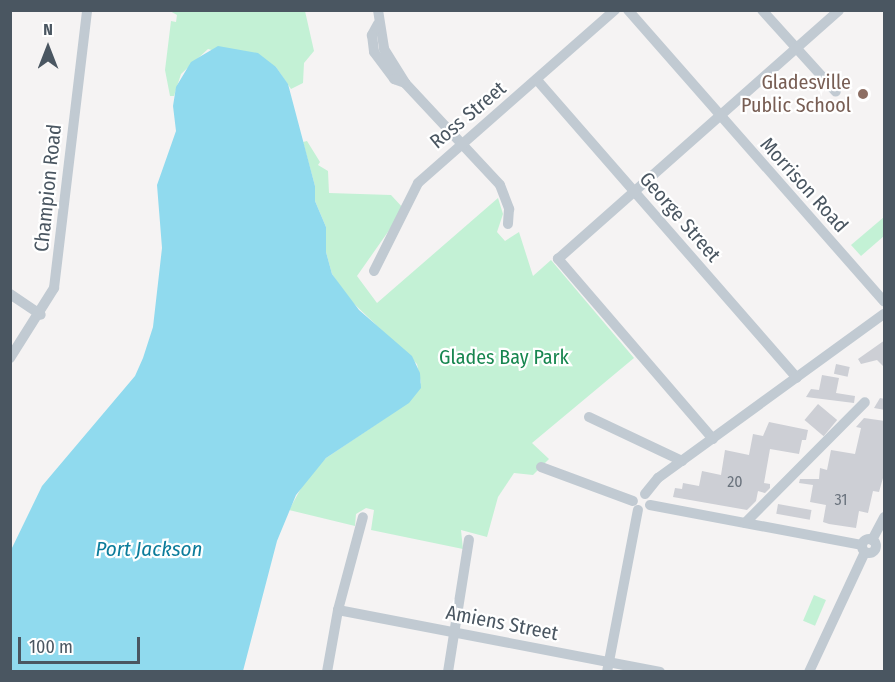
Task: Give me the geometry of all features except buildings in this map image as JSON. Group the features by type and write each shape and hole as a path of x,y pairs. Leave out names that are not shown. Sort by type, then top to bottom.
{"street":[{"name":"Champion Road","path":"10,358 41,315 56,278 87,10"},
{"path":"378,10 378,24 384,49 405,83 500,185 509,209 508,224"},
{"path":"616,10 627,10"},
{"name":"Ross Street","path":"374,271 418,183 616,10"},
{"name":"Morrison Road","path":"627,10 885,305"},
{"path":"762,10 836,92"},
{"path":"713,439 558,259 839,10"},
{"name":"George Street","path":"537,80 797,378"},
{"path":"10,294 41,315"},
{"path":"608,667 636,506 645,494 658,478 885,314"},
{"path":"745,523 865,402"},
{"path":"589,417 682,461"},
{"path":"541,467 636,506 651,505 872,546"},
{"path":"645,494 651,505"},
{"path":"327,672 338,610 363,517"},
{"path":"809,672 885,517"},
{"path":"448,672 469,540"},
{"name":"Amiens Street","path":"338,610 608,667 660,672"}],"green space":[{"path":"170,11 305,11 314,51 304,63 303,83 291,89 276,67 208,49 181,74 174,96 170,96 165,70 171,21 176,22 177,15"},
{"name":"Glades Bay Park","path":"307,141 320,162 318,165 328,171 329,193 391,195 404,209 357,276 377,303 498,198 503,214 497,232 505,241 519,232 533,276 551,260 634,358 532,443 549,459 533,475 514,473 498,497 487,537 461,530 463,549 371,530 374,510 366,508 356,514 355,526 289,510 305,481 326,458 387,417 421,383 417,364 348,298 332,274 326,252 326,227 315,201 315,186 303,142"},
{"path":"884,217 884,236 861,256 851,245"},
{"path":"814,595 826,600 815,626 803,621"}],"water":[{"name":"Port Jackson","path":"218,46 258,53 276,67 288,84 315,186 315,201 326,227 326,252 332,274 359,310 412,356 420,373 421,388 409,403 326,458 296,495 277,541 243,671 11,671 11,550 42,486 135,376 143,358 153,327 162,248 157,185 176,131 173,106 176,87 191,62"}],"place":[{"name":"Gladesville Public School","path":"863,94"}]}
